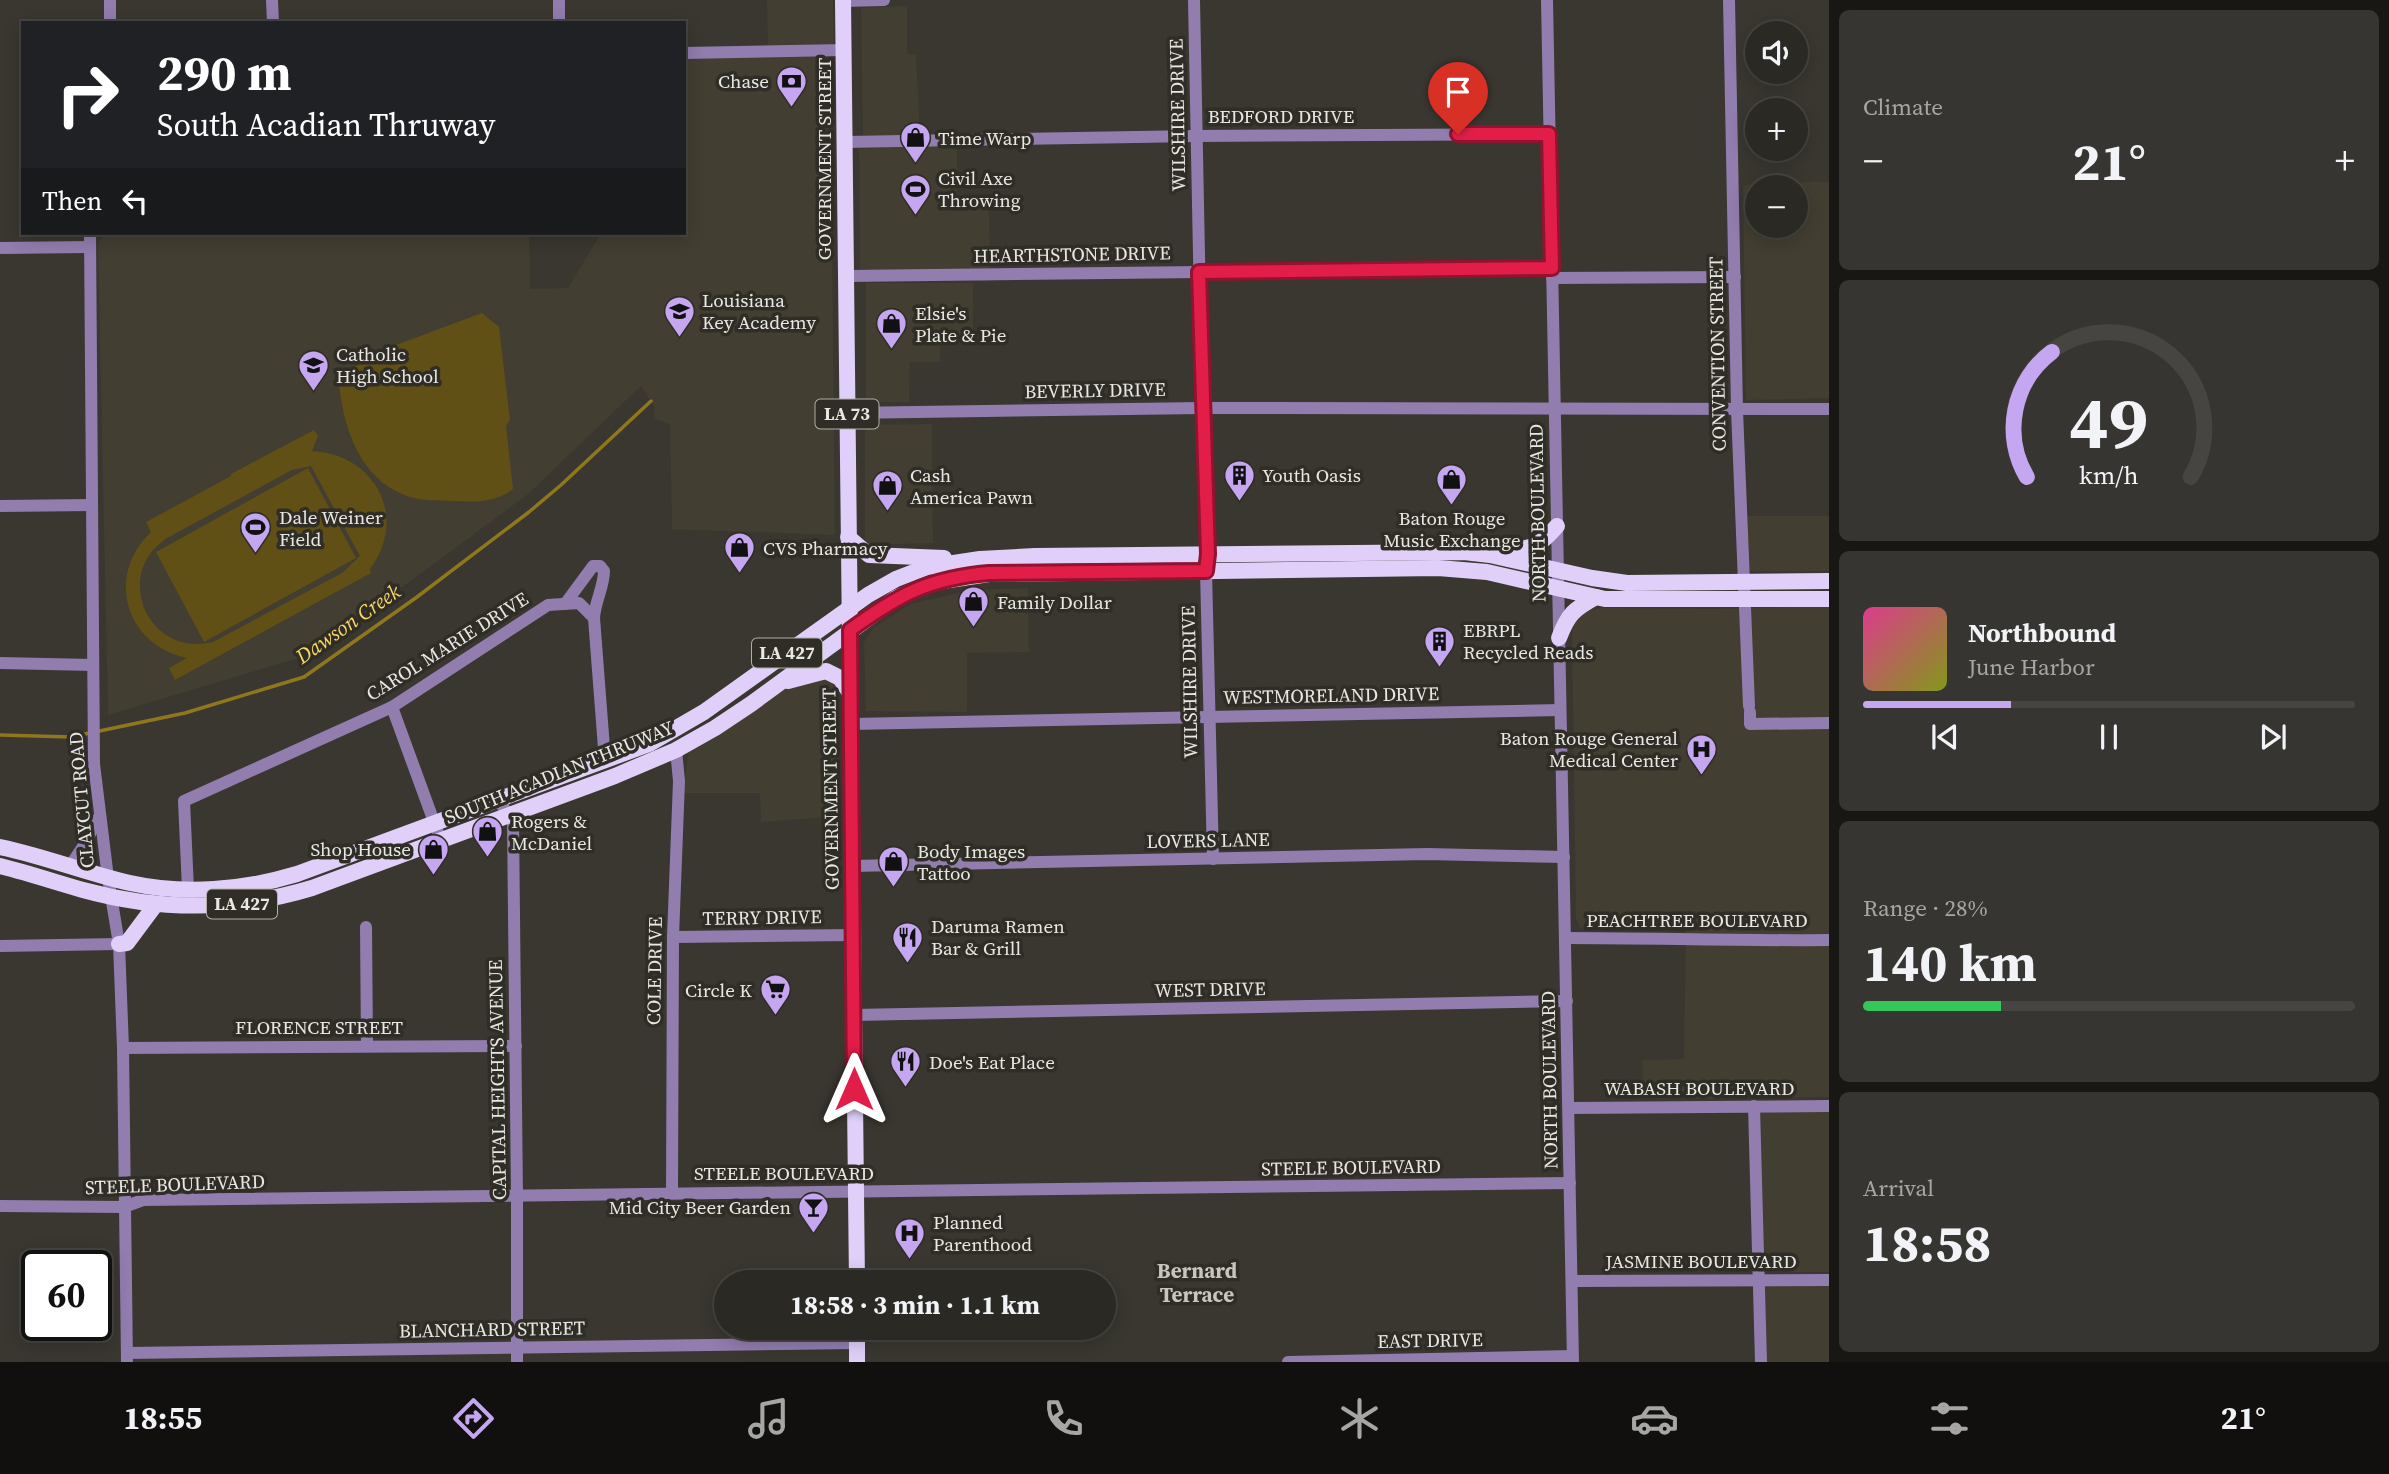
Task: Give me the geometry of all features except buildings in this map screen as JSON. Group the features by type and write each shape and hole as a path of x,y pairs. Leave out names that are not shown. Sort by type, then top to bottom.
{"main road":[{"name":"GOVERNMENT STREET","path":"843,0 857,1270"},
{"path":"1509,559 1515,549 1540,544 1557,526"},
{"path":"848,537 869,555 939,556 953,561"},
{"name":"SOUTH ACADIAN THRUWAY","path":"0,847 37,855 108,878 147,886 188,889 238,887 277,880 649,744 705,712 849,608 905,575 953,561 1035,556 1464,552 1627,583 1744,592"},
{"name":"SOUTH ACADIAN THRUWAY","path":"0,866 111,896 156,904 209,906 273,899 312,888 615,776 676,750 715,728 883,606 910,591 964,576 989,573 1449,569 1487,572 1597,597 1638,600 1744,592"},
{"path":"1744,592 1829,581"},
{"path":"1744,592 1829,599"},
{"path":"1559,638 1566,620 1575,608 1597,597"},
{"path":"775,685 826,671 836,675 850,693"},
{"path":"119,944 127,943 156,904"},
{"path":"857,1340 857,1362"}],"street":[{"path":"110,0 110,21"},
{"path":"272,0 273,21"},
{"path":"559,0 559,21"},
{"path":"843,0 884,0"},
{"name":"WILSHIRE DRIVE","path":"1194,0 1213,859"},
{"name":"NORTH BOULEVARD","path":"1547,0 1572,1359"},
{"name":"CONVENTION STREET","path":"1730,0 1737,410 1750,714 1829,723"},
{"path":"686,53 844,50"},
{"name":"BEDFORD DRIVE","path":"845,142 1549,134"},
{"name":"CLAYCUT ROAD","path":"90,235 94,764 99,817 119,944 127,1357"},
{"path":"0,248 89,247"},
{"name":"HEARTHSTONE DRIVE","path":"846,276 1199,272 1552,273 1735,277"},
{"name":"BEVERLY DRIVE","path":"847,414 1202,408 1829,409"},
{"path":"0,506 92,505"},
{"path":"565,604 587,572 593,566 600,566 604,571 604,579 595,603 594,618 606,761"},
{"name":"CAROL MARIE DRIVE","path":"188,889 184,801 392,707 548,605 579,603 594,618"},
{"path":"0,663 93,665"},
{"path":"392,707 441,841"},
{"name":"WESTMORELAND DRIVE","path":"851,724 1560,710"},
{"name":"COLE DRIVE","path":"672,1193 673,937 679,781 676,750"},
{"name":"CAPITAL HEIGHTS AVENUE","path":"499,801 513,821 517,1362"},
{"path":"70,866 99,817"},
{"name":"LOVERS LANE","path":"852,866 1427,854 1564,857"},
{"path":"366,928 367,1046"},
{"name":"TERRY DRIVE","path":"673,937 853,934"},
{"name":"PEACHTREE BOULEVARD","path":"1566,938 1829,940"},
{"path":"0,946 119,944"},
{"name":"WEST DRIVE","path":"854,1015 1567,1001"},
{"name":"FLORENCE STREET","path":"123,1048 516,1046"},
{"path":"1754,1106 1760,1362"},
{"name":"WABASH BOULEVARD","path":"1569,1108 1829,1106"},
{"name":"STEELE BOULEVARD","path":"0,1206 124,1207 143,1200 1570,1183"},
{"name":"JASMINE BOULEVARD","path":"1572,1281 1829,1280"},
{"name":"BLANCHARD STREET","path":"127,1357 744,1340"},
{"name":"EAST DRIVE","path":"1288,1362 1572,1359"}],"shaded area":[{"path":"767,0 833,0 834,44 768,46"},
{"path":"907,6 907,54 916,54 920,137 863,135 861,8"},
{"name":"Catholic High School","path":"686,57 826,57 828,143 831,144 835,535 672,529 670,424 655,419 654,406 641,386 527,495 312,654 108,715 98,243 104,235 529,235 530,289 568,288 600,235 686,235"},
{"path":"957,145 957,208 989,208 990,282 860,269 859,149"},
{"path":"1808,182 1829,182 1829,398 1746,400 1743,185 1745,238 1808,238"},
{"path":"866,283 973,283 973,343 940,343 940,362 910,362 909,402 866,402"},
{"path":"482,313 499,327 510,420 506,426 513,489 499,497 468,502 419,499 395,490 379,479 356,449 344,412 338,374 384,354 388,348"},
{"path":"932,424 933,543 870,545 865,542 865,425"},
{"path":"314,430 318,436 312,451 334,455 353,463 368,476 379,492 385,510 386,529 381,549 370,569 371,573 175,680 169,668 187,658 166,651 149,639 136,624 128,606 128,568 137,549 151,532 146,522","holes":["311,466 360,556 342,573 213,642 190,644 170,637 155,625 144,609 140,590 142,570 152,552 169,537 292,470"]},
{"name":"Dale Weiner Field","path":"308,468 356,558 204,642 156,552"},
{"path":"1742,516 1829,516 1829,571 1744,571"},
{"path":"1028,588 1029,652 967,653 967,712 866,711 864,643 873,628 910,604 971,590"},
{"name":"Baton Rouge General Medical Center","path":"1829,606 1829,1097 1643,1099 1642,1060 1684,1059 1686,926 1581,928 1576,920 1572,632 1577,617 1589,610 1602,608"},
{"path":"819,676 837,681 839,816 761,822 760,793 683,793 689,750 780,692"},
{"path":"1829,1111 1829,1272 1765,1272 1760,1113"},
{"path":"1829,1285 1829,1362 1766,1362 1765,1286"}],"waterway":[{"name":"Dawson Creek","path":"0,735 71,737 185,713 304,677 417,597 529,512 651,401"}],"place":[{"name":"Chase","path":"792,108"},
{"name":"Time Warp","path":"915,165"},
{"name":"Civil Axe Throwing","path":"915,216"},
{"name":"Louisiana Key Academy","path":"679,338"},
{"name":"Elsie's Plate & Pie","path":"892,351"},
{"name":"Catholic High School","path":"313,392"},
{"name":"Youth Oasis","path":"1239,502"},
{"name":"Baton Rouge Music Exchange","path":"1452,506"},
{"name":"Cash America Pawn","path":"887,513"},
{"name":"Dale Weiner Field","path":"256,555"},
{"name":"CVS Pharmacy","path":"740,575"},
{"name":"Family Dollar","path":"974,629"},
{"name":"EBRPL Recycled Reads","path":"1440,668"},
{"name":"Baton Rouge General Medical Center","path":"1701,776"},
{"name":"Rogers & McDaniel","path":"488,859"},
{"name":"Shop House","path":"434,876"},
{"name":"Body Images Tattoo","path":"894,889"},
{"name":"Daruma Ramen Bar & Grill","path":"908,964"},
{"name":"Circle K","path":"775,1017"},
{"name":"Doe's Eat Place","path":"906,1089"},
{"name":"Mid City Beer Garden","path":"814,1234"},
{"name":"Planned Parenthood","path":"910,1260"}],"district":[{"name":"Bernard Terrace","path":"1197,1283"}],"route":[{"path":"854,1089 850,630 883,606 910,591 964,576 989,573 1206,571 1208,554 1199,272 1552,268 1549,134 1458,134"}]}
